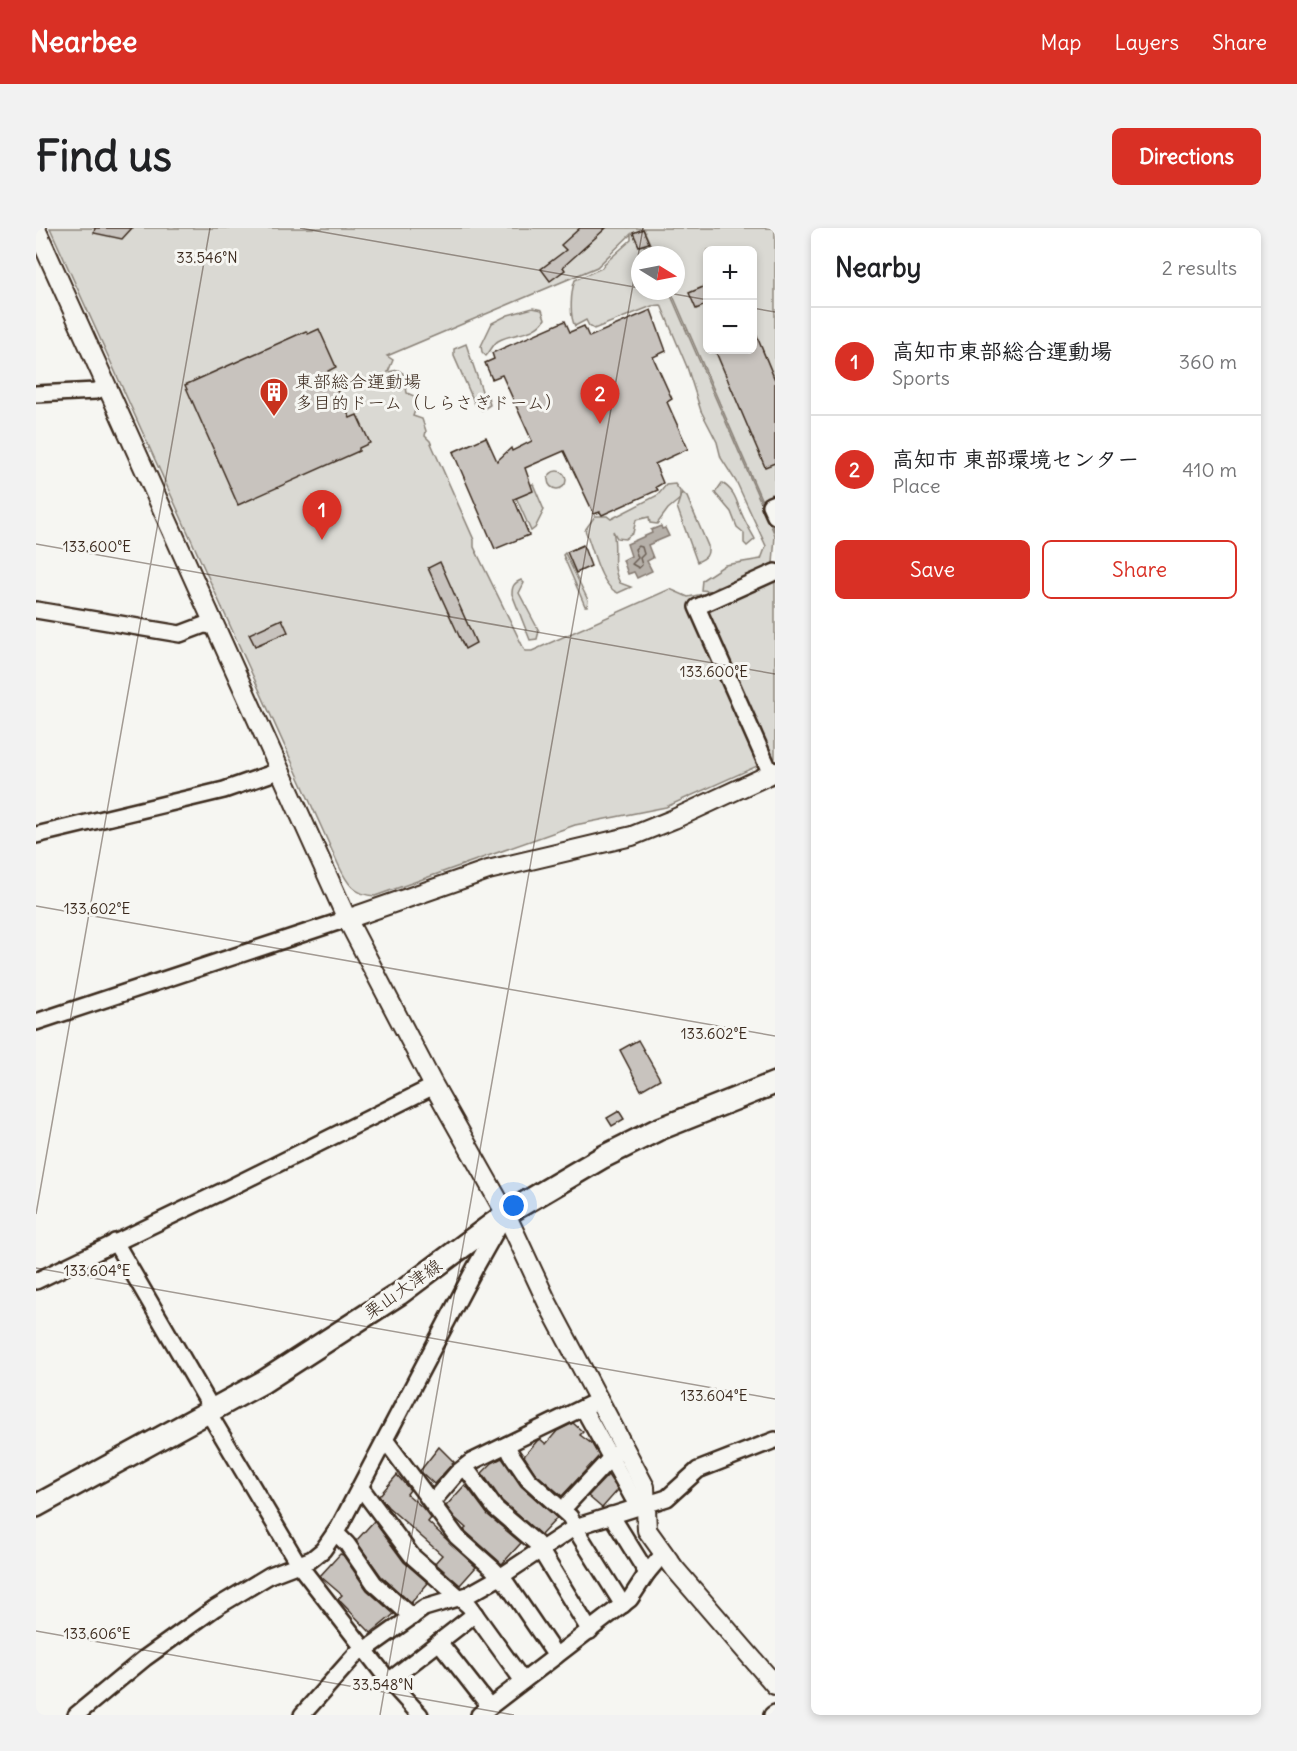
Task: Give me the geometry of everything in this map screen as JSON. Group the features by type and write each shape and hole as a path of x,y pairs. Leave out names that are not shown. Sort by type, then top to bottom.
{"main road":[{"name":"栗山大津線","path":"36,1506 263,1382 399,1294 506,1214 603,1157 657,1130 775,1083"}],"street":[{"path":"36,229 107,386 206,626 279,769 347,919 434,1086 506,1214 591,1404 617,1452 645,1487 642,1505 647,1530 663,1554 775,1685"},
{"path":"36,394 96,391 107,386"},
{"path":"775,502 770,505 775,516"},
{"path":"36,1022 488,870 632,836 773,773 696,607 775,572"},
{"path":"36,610 180,634 206,626"},
{"path":"36,835 224,790 279,769"},
{"path":"36,1281 434,1086"},
{"path":"76,1715 145,1658 215,1608 270,1575 312,1559 323,1550 336,1533 361,1488 475,1268 506,1214"},
{"path":"115,1242 299,1565 389,1681 420,1715"},
{"path":"432,1502 465,1467 591,1404"},
{"path":"302,1715 357,1653 365,1650 424,1608 468,1595 500,1577 575,1527 668,1498 698,1470 775,1440"},
{"path":"386,1441 457,1537 500,1577 556,1656"},
{"path":"507,1445 528,1479 563,1509 623,1605"},
{"path":"563,1509 617,1452"},
{"path":"465,1467 495,1508 536,1543 590,1631"},
{"path":"361,1488 412,1556 460,1597 475,1614 523,1681"},
{"path":"611,1515 647,1573"},
{"path":"336,1533 347,1544 374,1583 412,1617"},
{"path":"439,1642 484,1711 630,1599 663,1554"},
{"path":"389,1681 475,1614"}],"shaded area":[{"path":"50,228 643,228 644,246 631,246 631,300 673,300 775,535 773,564 775,564 775,758 666,807 575,825 375,896 356,891 345,878","holes":["631,234 631,240 602,268 575,280 571,303 573,322 575,326 586,320 594,329 652,306 661,305 687,367 701,411 717,442 721,458 737,483 766,546 761,559 725,565 702,580 701,590 711,591 717,587 721,588 714,592 688,597 670,589 532,651 525,651 474,547 474,540 430,441 425,436 426,431 422,419 413,416 416,408 414,396 407,393 404,374 398,370 388,372 393,360 387,356 597,267"]},
{"path":"643,228 775,228 775,531 675,300 685,300 685,246 651,246"},
{"path":"533,308 542,310 545,319 540,324 530,331 498,341 486,356 482,352 481,346 492,323 508,315"},
{"path":"466,344 484,397 488,397 490,405 482,410 475,404 454,356 454,349"},
{"path":"553,471 561,471 566,476 564,487 553,489 548,484 548,476"},
{"path":"722,483 730,489 755,539 747,546 744,543 744,533 737,527 731,512 715,493"},
{"path":"533,484 544,510 535,528 531,531 511,486 523,487"},
{"path":"675,484 680,491 680,499 668,509 657,524 650,523 649,517 636,520 633,533 625,539 617,538 613,531 617,577 620,583 631,587 618,593 606,583 585,530 595,516 607,516 611,519 658,495 666,485"},
{"path":"682,492 687,497 708,546 706,556 697,562 677,507"},
{"path":"565,553 588,600 587,606 585,606 563,555"},
{"path":"521,580 524,583 519,593 539,631 537,639 530,640 512,594 514,585"}],"water":[{"path":"661,526 662,529 665,528 669,536 648,545 653,558 647,561 652,571 637,578 634,572 628,574 623,560 631,556 627,544 652,533 651,530"}],"building":[{"path":"95,228 132,228 122,239 94,233"},
{"path":"580,228 606,228 563,267 565,270 550,281 541,269 566,250 561,245"},
{"path":"643,229 649,243 639,246 633,233"},
{"path":"703,287 703,306 696,309 689,293"},
{"path":"651,310 666,351 653,357 672,399 667,402 688,449 655,464 663,483 656,487 658,490 602,515 600,512 594,514 564,451 525,468 533,491 514,499 529,535 495,549 453,452 486,437 497,461 511,448 512,451 532,441 502,375 492,379 485,363 494,359 492,353 565,321 570,332 584,326 589,337"},
{"name":"東部総合運動場 多目的ドーム（しらさぎドーム）","path":"319,329 336,367 328,371 350,418 357,415 370,443 359,448 359,451 238,505 185,385 306,331 308,334"},
{"path":"757,337 775,380 775,463 765,467 717,354 757,354"},
{"path":"583,545 591,566 576,573 567,552"},
{"path":"440,562 476,643 465,649 428,568"},
{"path":"282,619 288,632 255,646 249,634"},
{"path":"638,1040 660,1079 641,1090 620,1050"},
{"path":"619,1111 624,1119 612,1126 607,1118"},
{"path":"573,1423 583,1432 580,1435 592,1444 599,1456 562,1496 535,1473 524,1456 537,1441 540,1439 546,1444 557,1431"},
{"path":"439,1447 454,1462 434,1484 420,1471"},
{"path":"502,1458 521,1486 557,1518 541,1535 502,1501 482,1473 492,1463"},
{"path":"397,1475 410,1490 407,1494 431,1518 428,1522 476,1567 460,1585 435,1563 442,1555 388,1507 379,1496"},
{"path":"608,1475 618,1490 602,1508 588,1496"},
{"path":"464,1486 468,1488 488,1515 521,1543 502,1564 464,1530 466,1528 446,1506"},
{"path":"374,1521 404,1562 428,1583 411,1603 381,1576 356,1541"},
{"path":"340,1554 343,1555 367,1590 394,1614 371,1633 338,1599 342,1595 320,1576"}],"place":[{"name":"東部総合運動場 多目的ドーム（しらさぎドーム）","path":"274,418"},
{"name":"高知市 東部環境センター","path":"600,424"},
{"name":"高知市東部総合運動場","path":"322,540"}]}
